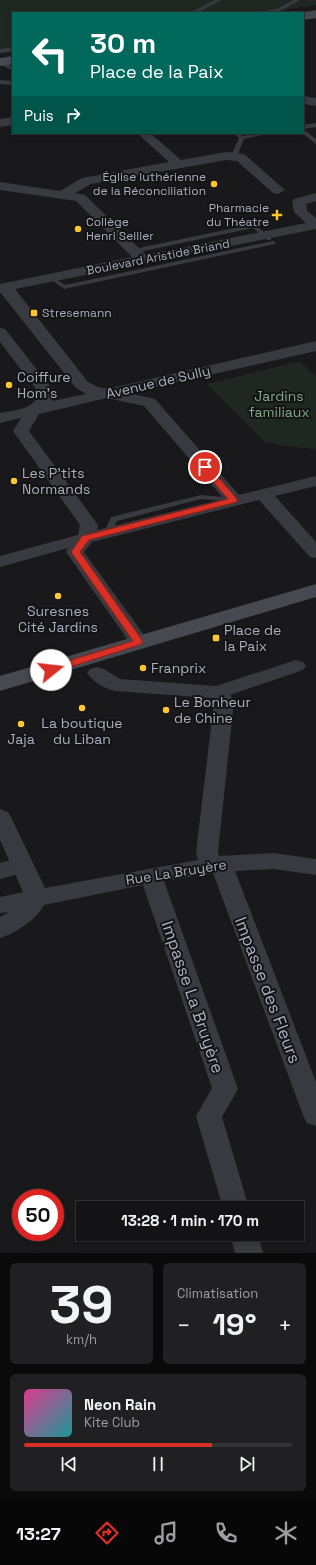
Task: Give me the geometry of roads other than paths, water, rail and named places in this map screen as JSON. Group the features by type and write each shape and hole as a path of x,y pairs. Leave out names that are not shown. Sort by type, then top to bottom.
{"main road":[{"path":"0,62 12,60"},
{"path":"0,684 316,590"}],"street":[{"path":"304,100 316,102"},
{"path":"0,123 12,121"},
{"path":"144,134 178,164"},
{"path":"63,195 87,181 178,164 234,156 240,157 280,192 299,202 316,197"},
{"path":"0,186 80,198 143,259"},
{"path":"299,202 301,212 316,225"},
{"name":"Boulevard Aristide Briand","path":"3,288 316,225"},
{"path":"3,288 82,385 93,391 149,402 234,500"},
{"path":"0,332 47,393 44,403 33,411 21,431 90,525 86,538 75,552 139,642"},
{"name":"Avenue de Sully","path":"0,418 316,346"},
{"path":"0,562 108,532 234,500 264,495 316,481"},
{"path":"264,495 316,553"},
{"path":"97,673 115,685 217,692 296,666"},
{"name":"Impasse des Fleurs","path":"217,692 224,701 208,852 228,884 316,1115"},
{"path":"0,816 23,864 36,897 30,909 0,929"},
{"name":"Rue La Bruyère","path":"0,905 151,875 216,865 274,861 316,867"},
{"name":"Impasse La Bruyère","path":"151,875 225,1088 208,1116 234,1201"},
{"path":"246,1241 249,1253"}],"lane":[{"path":"196,12 219,0"},
{"path":"263,12 278,10 298,0"},
{"path":"0,51 12,49"},
{"path":"0,62 12,68"},
{"path":"0,82 12,82"},
{"path":"304,127 316,125"},
{"path":"304,132 316,142"},
{"path":"237,134 242,138"},
{"path":"242,138 263,134"},
{"path":"234,156 242,138"},
{"path":"0,867 23,864"},
{"path":"0,874 23,864"}],"place":[{"name":"Église luthérienne de la Réconciliation","path":"214,184"},
{"name":"Pharmacie du Théatre","path":"277,215"},
{"name":"Collège Henri Sellier","path":"78,229"},
{"name":"Stresemann","path":"34,313"},
{"name":"Coiffure Hom's","path":"9,385"},
{"name":"Les P'tits Normands","path":"14,481"},
{"name":"Suresnes Cité Jardins","path":"58,596"},
{"name":"Place de la Paix","path":"216,638"},
{"name":"Franprix","path":"143,668"},
{"name":"La boutique du Liban","path":"82,708"},
{"name":"Le Bonheur de Chine","path":"166,710"},
{"name":"Jaja","path":"21,724"}],"park label":[{"name":"Jardins familiaux","path":"279,404"}]}
